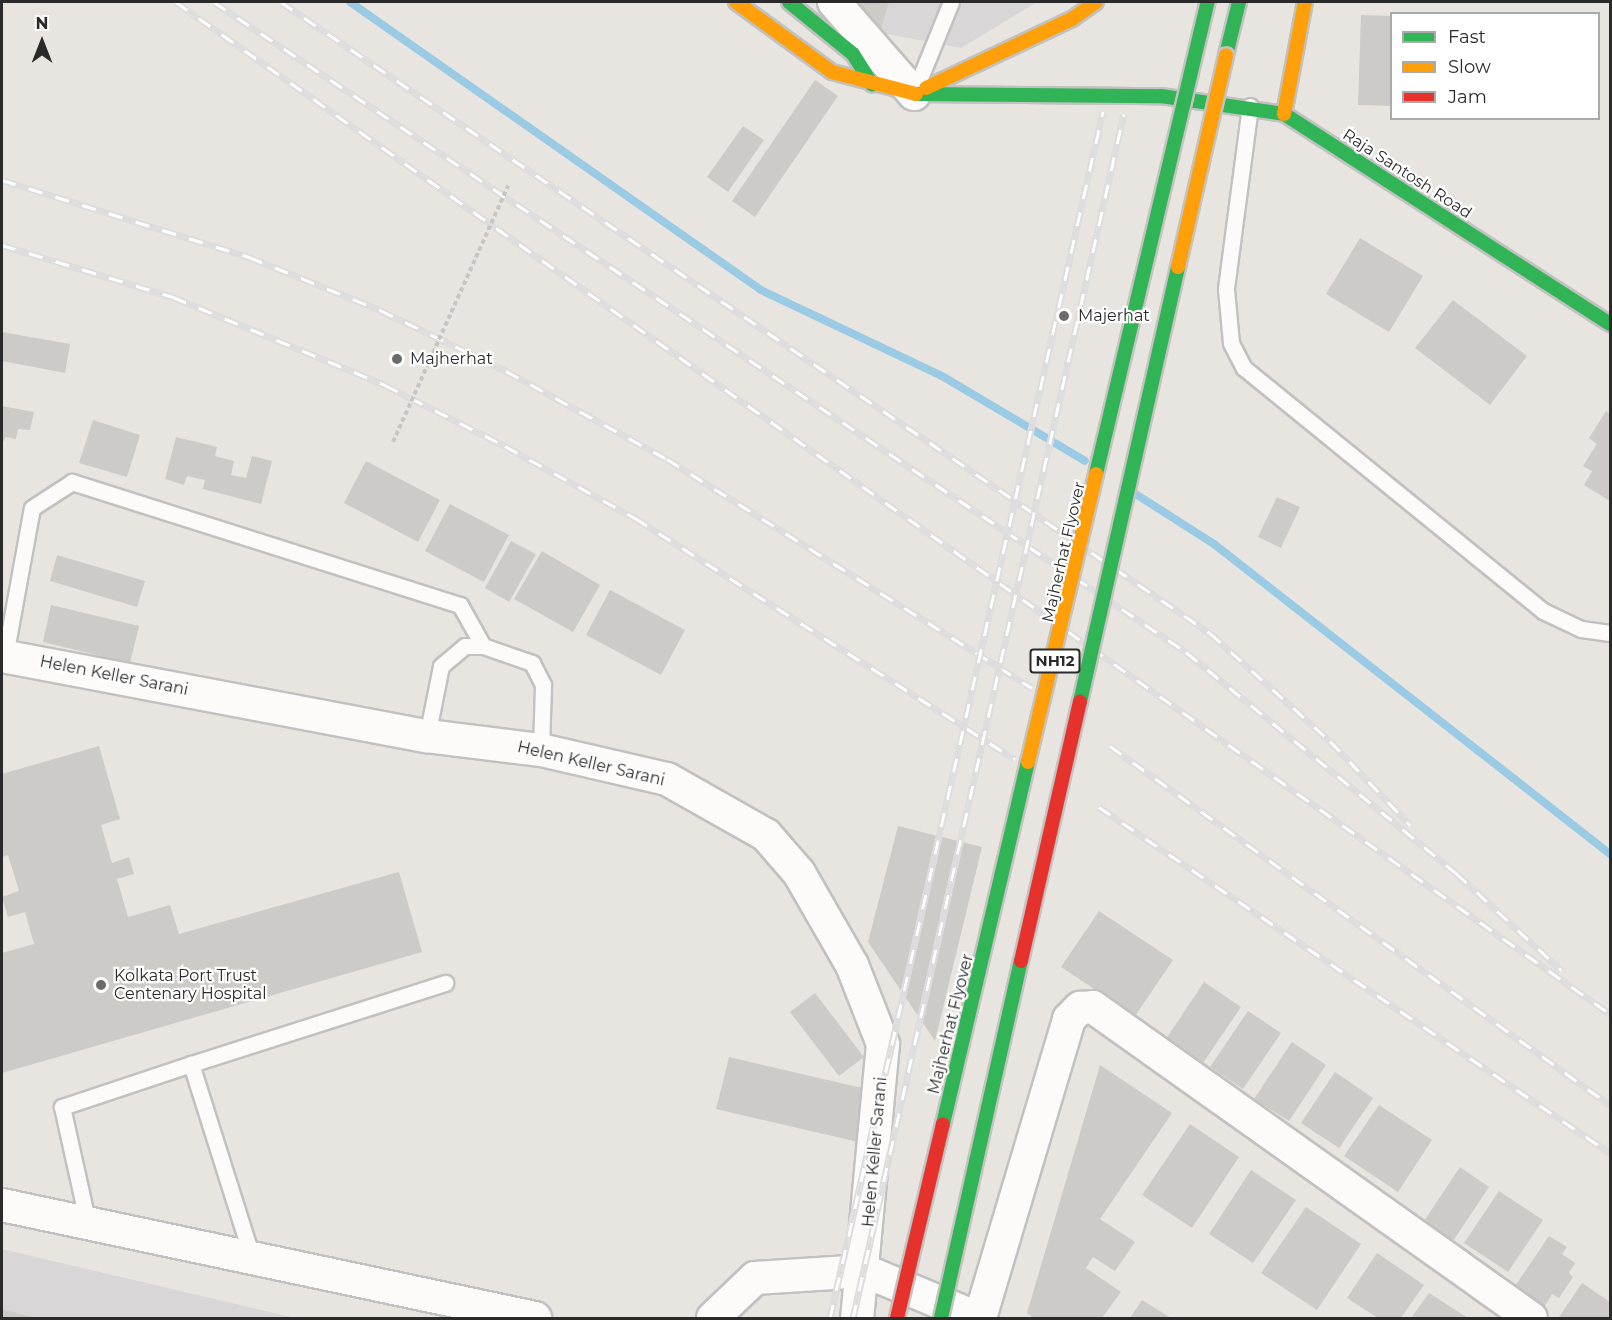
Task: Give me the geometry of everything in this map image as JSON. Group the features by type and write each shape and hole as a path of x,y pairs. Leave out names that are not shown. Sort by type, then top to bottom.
{"main road":[{"name":"Raja Santosh Road","path":"736,2 782,40 832,72 914,94 1098,93 1250,105 1284,114 1611,324"},
{"path":"789,2 853,54 872,84"},
{"path":"914,94 1072,19 1096,2"},
{"name":"Majherhat Flyover","path":"897,1318 1208,2"},
{"name":"NH12","path":"941,1318 1239,2"},
{"path":"1284,114 1305,2"}],"street":[{"path":"834,2 914,94"},
{"name":"Helen Keller Sarani","path":"3,656 427,736 541,750 666,779 766,835 799,873 852,965 884,1044 865,1271 857,1318"},
{"path":"713,1318 755,1278 865,1271 980,1318 1069,1019 1080,1008 1093,1007 1531,1318"},
{"path":"2,1205 535,1318"}],"lane":[{"path":"914,94 951,2"},
{"path":"1250,105 1226,289 1231,343 1244,368 1543,611 1581,629 1611,633"},
{"path":"3,656 32,508 72,482 460,605 483,646"},
{"path":"427,736 441,666 465,646 483,646 532,663 543,685 541,750"},
{"path":"88,1224 62,1107 445,983"},
{"path":"191,1064 252,1257"}],"path":[{"path":"393,442 508,186"}],"shaded area":[{"path":"840,2 1037,2 961,48 876,32"},
{"path":"2,1249 295,1318 2,1318"}],"building":[{"path":"851,2 889,2 881,28"},
{"path":"1361,15 1390,16 1390,106 1358,105"},
{"path":"815,80 838,96 755,217 732,201"},
{"path":"743,126 764,140 728,192 707,177"},
{"path":"1360,238 1423,276 1389,332 1326,294"},
{"path":"1453,300 1527,356 1490,405 1415,348"},
{"path":"2,332 70,344 65,373 2,361"},
{"path":"2,406 34,412 30,430 18,429 16,439 6,437 2,443"},
{"path":"1606,411 1610,414 1610,501 1584,485 1592,471 1583,466 1597,444 1589,438"},
{"path":"93,420 140,435 127,477 79,463"},
{"path":"176,437 217,447 215,456 234,461 231,475 246,478 252,456 272,461 261,504 203,489 205,480 187,476 184,485 165,479"},
{"path":"366,461 440,500 418,542 344,503"},
{"path":"1277,497 1300,507 1281,548 1258,537"},
{"path":"450,504 509,535 484,582 425,551"},
{"path":"511,541 536,554 509,602 485,588"},
{"path":"542,551 600,585 573,632 514,599"},
{"path":"57,555 145,581 137,607 50,581"},
{"path":"610,590 685,630 661,675 586,635"},
{"path":"51,605 139,626 130,663 43,642"},
{"path":"99,746 120,819 101,825 112,863 129,857 134,874 117,879 128,917 170,905 179,934 399,872 422,952 2,1073 2,953 34,944 25,912 8,917 2,897 19,891 8,855 2,857 2,774"},
{"path":"898,826 982,847 935,1041 868,942"},
{"path":"1099,911 1173,960 1135,1016 1061,967"},
{"path":"1204,982 1241,1007 1203,1063 1166,1039"},
{"path":"815,993 864,1057 839,1076 790,1012"},
{"path":"1248,1011 1281,1033 1243,1089 1210,1067"},
{"path":"1292,1042 1326,1065 1289,1121 1254,1099"},
{"path":"729,1057 879,1092 867,1144 716,1109"},
{"path":"1100,1065 1172,1113 1100,1219 1135,1242 1115,1271 1093,1257 1086,1268 1121,1292 1102,1318 1033,1318 1027,1313"},
{"path":"1335,1072 1373,1098 1339,1148 1301,1123"},
{"path":"1379,1105 1432,1140 1398,1192 1344,1156"},
{"path":"1190,1124 1239,1157 1192,1228 1142,1195"},
{"path":"1460,1167 1489,1187 1453,1241 1424,1221"},
{"path":"1251,1170 1296,1200 1253,1263 1209,1234"},
{"path":"1499,1191 1543,1220 1508,1272 1464,1243"},
{"path":"1306,1207 1361,1244 1317,1310 1261,1273"},
{"path":"1549,1236 1567,1247 1562,1254 1575,1263 1569,1273 1573,1277 1559,1298 1552,1294 1545,1306 1530,1296 1526,1302 1511,1292"},
{"path":"1377,1253 1424,1285 1401,1318 1378,1318 1347,1298"},
{"path":"1582,1283 1610,1302 1610,1318 1559,1317"},
{"path":"1429,1293 1468,1318 1411,1318"},
{"path":"1142,1300 1171,1318 1130,1318"},
{"path":"2,1309 37,1318 2,1318"}],"waterway":[{"path":"350,2 761,290 942,376 1085,461"},
{"path":"1134,493 1214,544 1610,854"}],"railway":[{"path":"176,2 1610,1014"},
{"path":"214,2 1186,652 1456,873 1561,970"},
{"path":"281,2 1210,633 1330,741 1410,825"},
{"path":"830,1318 1103,112"},
{"path":"853,1318 1124,114"},
{"path":"2,180 249,257 380,310 506,371 667,459 1032,688"},
{"path":"2,245 173,297 385,385 505,446 635,518 1015,759"},
{"path":"1110,746 1610,1105"},
{"path":"1099,807 1610,1153"}],"traffic: fast":[{"path":"789,2 853,54 872,84"},
{"path":"1096,474 1208,2"},
{"path":"1226,55 1239,2"},
{"path":"916,94 1161,96 1284,114 1610,324"},
{"path":"1080,702 1178,267"},
{"path":"943,1124 1028,762"},
{"path":"941,1318 1021,961"}],"traffic: slow":[{"path":"736,2 832,72 916,94"},
{"path":"926,88 1072,19 1096,2"},
{"path":"1284,114 1305,2"},
{"path":"1178,267 1226,55"},
{"path":"1028,762 1096,474"}],"traffic: jam":[{"path":"1021,961 1080,702"},
{"path":"897,1318 943,1124"}],"place":[{"name":"Majerhat","path":"1064,316"},
{"name":"Majherhat","path":"397,359"},
{"name":"Kolkata Port Trust Centenary Hospital","path":"101,985"}]}
